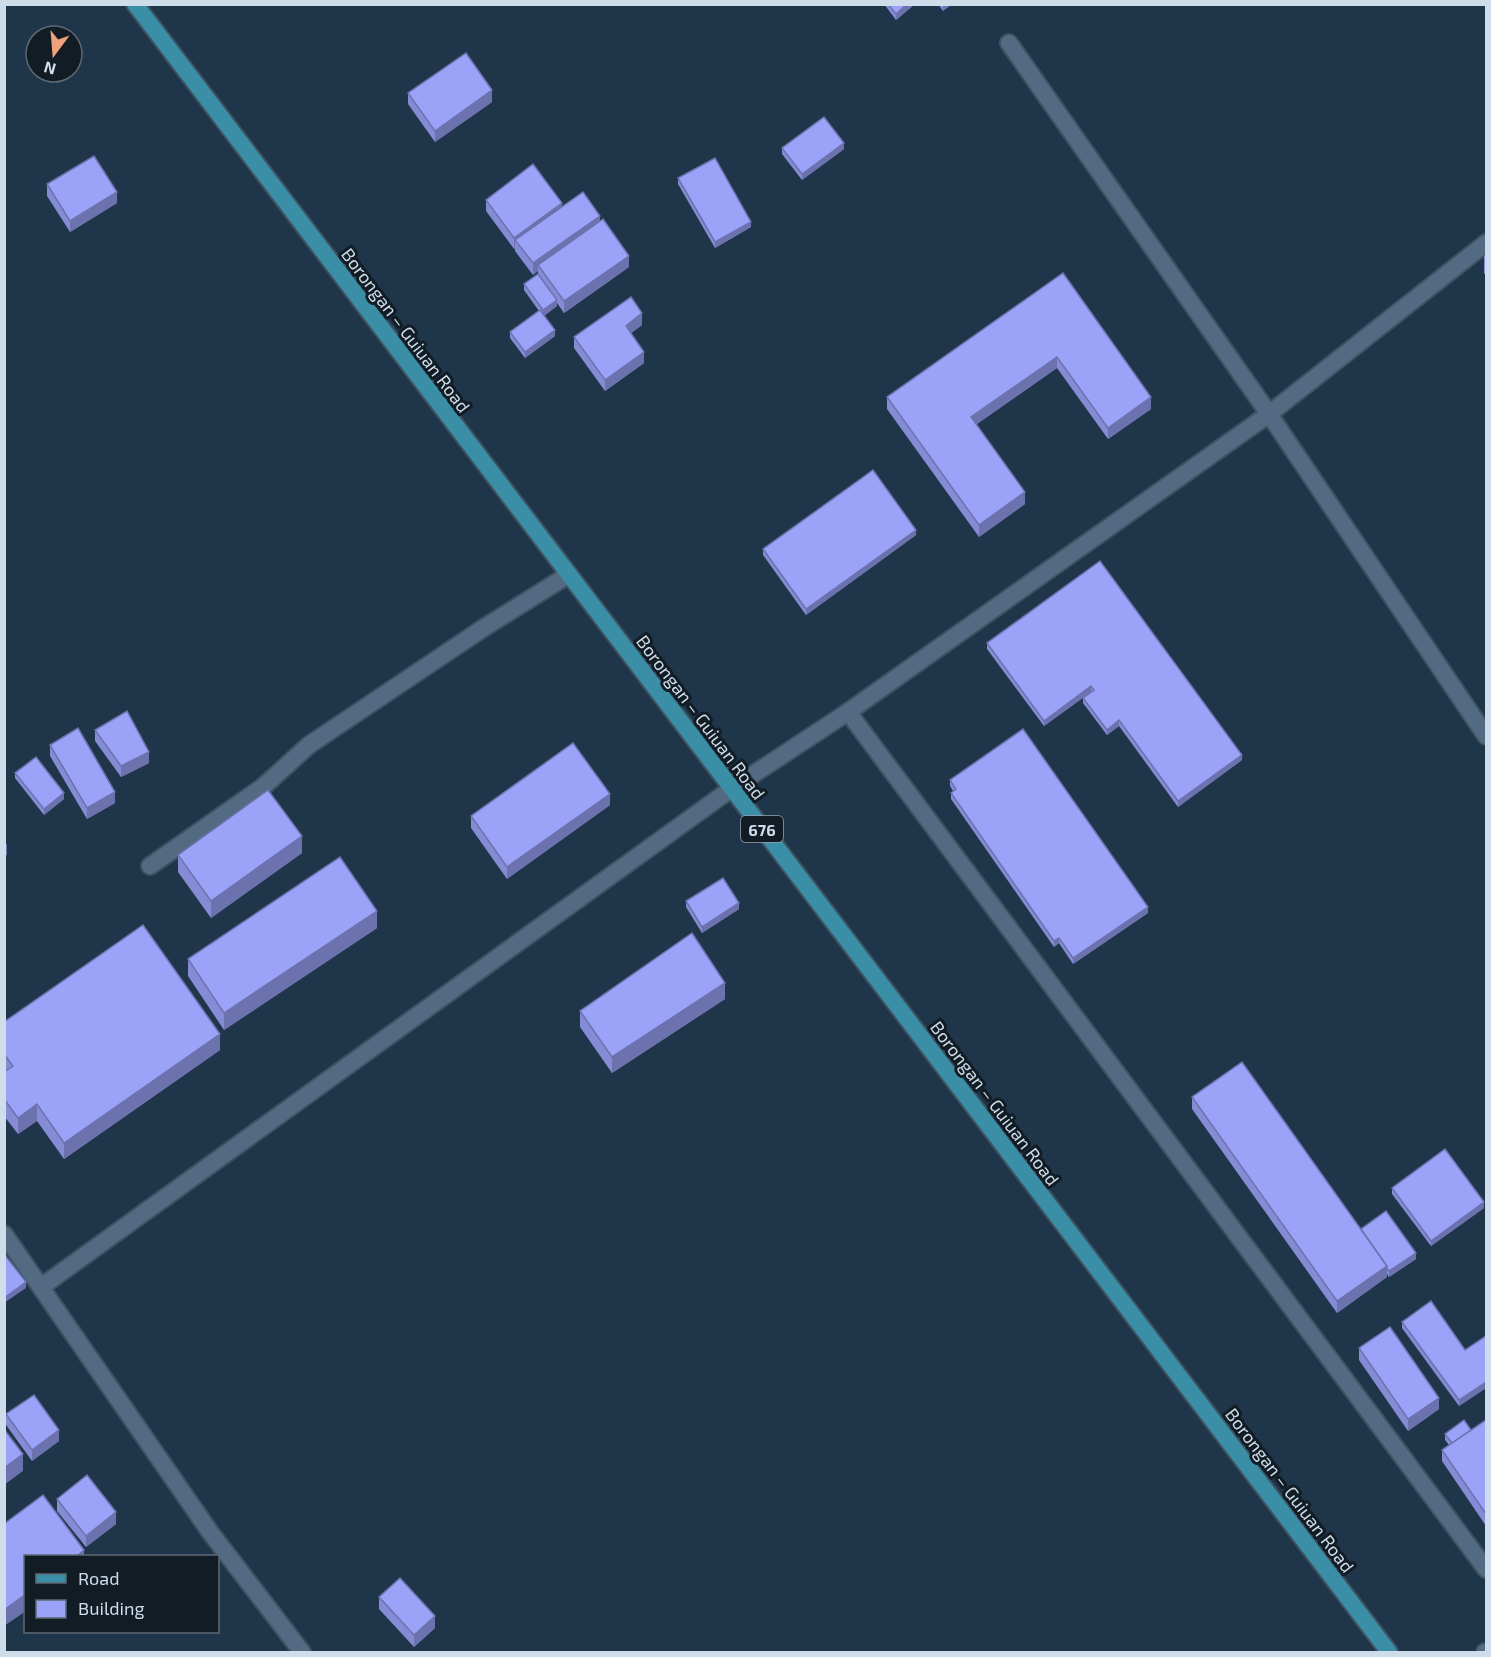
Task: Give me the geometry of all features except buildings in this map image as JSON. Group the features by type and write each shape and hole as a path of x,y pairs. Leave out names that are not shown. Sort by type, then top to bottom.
{"main road":[{"name":"Borongan – Guiuan Road","path":"135,4 1389,1653"}],"street":[{"path":"1009,43 1269,414 1486,736"},
{"path":"41,1287 731,789 848,712 1269,414 1486,243"},
{"path":"150,866 264,786 309,744 485,627 568,575"},
{"path":"848,712 1486,1569"},
{"path":"4,1234 210,1532 302,1653"}]}
